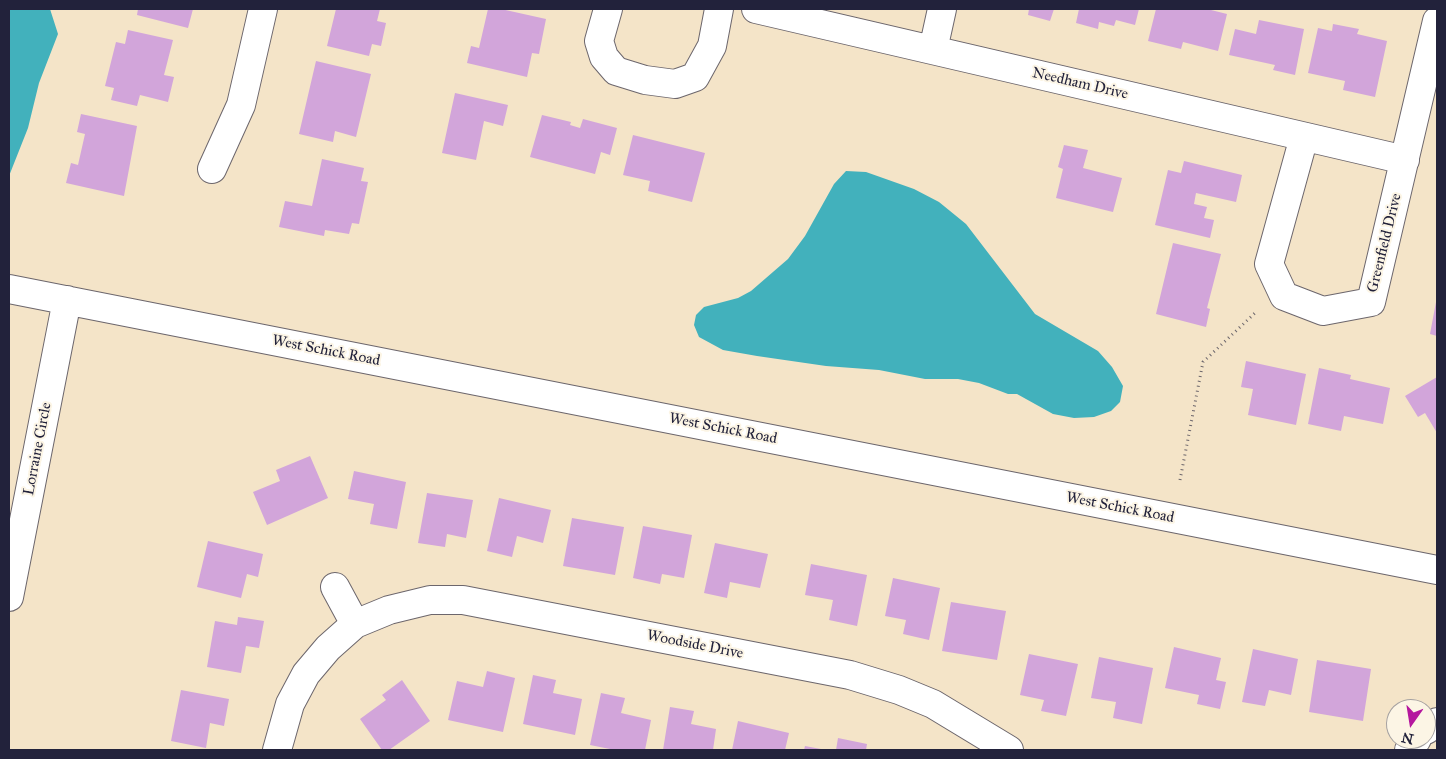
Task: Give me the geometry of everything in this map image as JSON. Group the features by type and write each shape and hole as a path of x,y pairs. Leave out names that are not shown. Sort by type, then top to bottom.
{"street":[{"path":"212,170 241,105 263,9"},
{"path":"608,9 599,41 604,57 616,71 645,80 675,84 695,76 712,46 719,9"},
{"name":"Needham Drive","path":"756,9 1405,160"},
{"path":"933,50 942,9"},
{"name":"Greenfield Drive","path":"1304,137 1269,264 1284,296 1323,311 1371,302 1437,21"},
{"name":"West Schick Road","path":"9,289 1437,570"},
{"name":"Lorraine Circle","path":"9,597 67,300"},
{"path":"277,750 290,704 306,674 328,648 361,622 335,586"},
{"name":"Woodside Drive","path":"361,622 415,602 463,600 850,675 899,690 933,704 1009,750"}],"path":[{"path":"1180,480 1203,362 1255,313"}],"water":[{"path":"9,9 50,9 58,34 39,83 28,128 9,176"},
{"path":"846,171 866,172 914,189 939,202 966,224 1035,314 1098,351 1112,367 1123,386 1120,402 1111,411 1094,417 1074,418 1053,414 1017,394 1008,394 979,383 958,379 925,379 879,370 826,366 757,356 723,350 699,337 694,325 696,315 704,307 738,298 751,291 788,259 805,236 834,184"}],"building":[{"path":"138,9 193,9 188,28 137,15"},
{"path":"336,9 380,9 377,21 386,23 381,46 372,44 369,56 327,46"},
{"path":"488,9 501,9 546,19 539,54 532,53 527,77 467,63 471,46 479,48"},
{"path":"1029,9 1054,9 1050,21 1028,15"},
{"path":"1079,9 1139,9 1135,25 1116,20 1114,26 1099,22 1098,29 1076,23"},
{"path":"1156,9 1207,9 1227,14 1218,51 1183,42 1181,49 1148,41"},
{"path":"1259,20 1304,29 1295,75 1273,70 1275,65 1229,55 1235,29 1256,34"},
{"path":"1333,24 1359,29 1357,34 1387,41 1375,97 1343,90 1345,81 1308,73 1318,28 1332,31"},
{"path":"128,30 173,40 164,75 174,77 168,102 140,95 137,106 111,100 114,88 105,86 116,42 125,44"},
{"path":"316,61 371,74 356,137 335,131 333,142 299,134"},
{"path":"455,93 508,105 503,126 484,121 476,160 442,153"},
{"path":"81,114 137,126 124,196 66,183 71,163 78,165 85,134 77,132"},
{"path":"542,115 571,122 570,125 580,128 583,119 617,128 610,155 601,152 595,174 530,157"},
{"path":"633,135 705,153 692,202 648,191 650,181 623,175"},
{"path":"1064,145 1088,150 1083,168 1122,178 1113,212 1056,198 1063,169 1058,167"},
{"path":"322,159 364,168 361,181 368,182 359,224 352,223 349,234 325,230 324,236 279,227 285,201 312,206"},
{"path":"1184,161 1242,175 1236,202 1196,193 1194,204 1207,207 1204,218 1214,220 1210,238 1155,225 1168,170 1181,173"},
{"path":"1173,243 1221,254 1207,308 1210,309 1206,327 1156,314"},
{"path":"1437,303 1437,336 1430,334"},
{"path":"1246,361 1306,374 1296,425 1248,415 1253,389 1241,387"},
{"path":"1319,368 1351,375 1350,379 1390,388 1383,424 1344,416 1341,431 1308,424"},
{"path":"1437,377 1437,433 1425,413 1418,417 1405,396"},
{"path":"310,456 328,498 267,525 253,492 280,481 276,470"},
{"path":"354,471 406,482 397,529 370,524 374,504 348,499"},
{"path":"427,493 473,500 466,538 447,534 445,547 418,543"},
{"path":"499,498 551,510 543,543 517,536 512,557 487,551"},
{"path":"572,518 624,527 615,575 563,566"},
{"path":"643,526 692,535 684,578 662,574 660,584 633,578"},
{"path":"208,541 263,554 258,577 247,574 241,598 197,587"},
{"path":"715,543 768,554 760,588 730,582 727,598 704,593"},
{"path":"811,564 867,575 857,626 829,620 833,600 805,595"},
{"path":"893,578 940,588 929,640 903,634 906,620 885,616"},
{"path":"951,602 1006,611 997,660 942,651"},
{"path":"238,617 264,621 259,648 246,646 241,673 207,667 215,621 237,625"},
{"path":"1174,647 1221,658 1216,680 1226,682 1220,709 1197,704 1199,695 1165,688"},
{"path":"1253,649 1298,659 1291,695 1269,690 1265,706 1242,702"},
{"path":"1029,654 1078,664 1066,716 1041,711 1044,700 1020,695"},
{"path":"1099,657 1153,668 1142,724 1113,718 1116,702 1091,698"},
{"path":"1317,660 1371,669 1363,721 1309,712"},
{"path":"487,671 515,678 503,732 448,720 457,681 483,687"},
{"path":"533,675 556,680 553,693 582,699 575,735 523,724"},
{"path":"402,680 430,721 389,750 382,750 360,719 386,700 382,695"},
{"path":"181,690 229,699 224,726 210,723 206,748 171,741"},
{"path":"601,693 625,698 621,713 651,720 645,750 615,750 590,745"},
{"path":"670,707 694,711 691,724 716,729 713,750 663,750"},
{"path":"738,721 789,733 785,750 732,750"},
{"path":"838,738 867,744 866,750 836,750"},
{"path":"805,746 821,749 821,750 804,750"}]}
